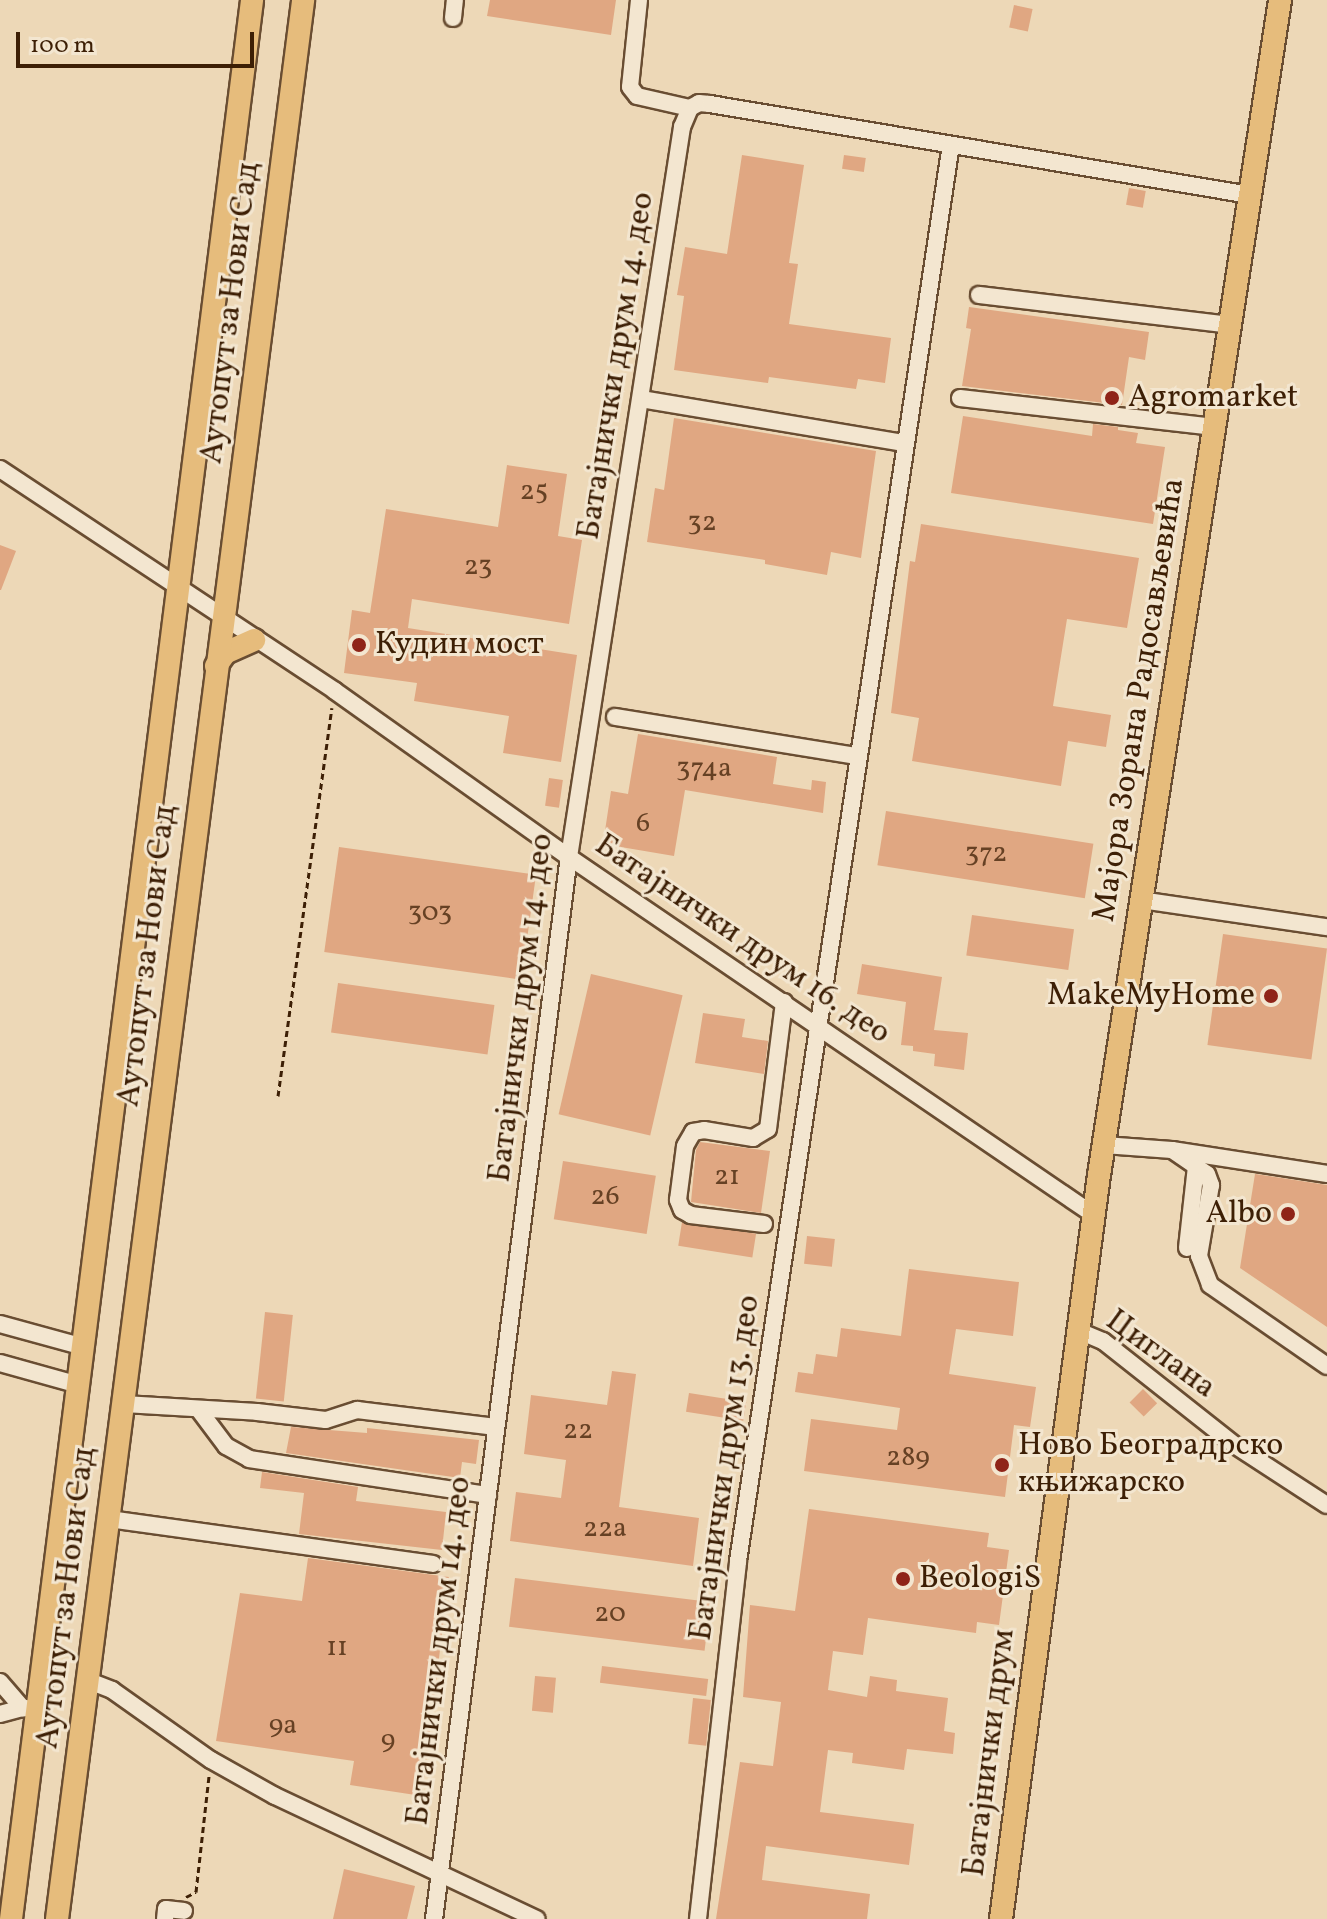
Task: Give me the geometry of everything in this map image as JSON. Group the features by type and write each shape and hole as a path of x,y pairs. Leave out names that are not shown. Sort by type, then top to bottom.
{"main road":[{"name":"Аутопут за Нови Сад","path":"11,1919 31,1709 84,1347 252,0"},
{"name":"Аутопут за Нови Сад","path":"57,1919 303,0"},
{"name":"Мајора Зорана Радосављевића","path":"1094,1215 1280,0"},
{"path":"216,666 225,653 254,640"},
{"name":"Батајнички друм","path":"1001,1919 1094,1215"}],"street":[{"path":"453,18 455,0"},
{"path":"639,0 630,87 637,96 690,108 699,103 710,104 1250,195"},
{"name":"Батајнички друм 14. део","path":"434,1919 569,857 682,127 690,108"},
{"path":"818,1026 951,145"},
{"path":"979,295 1230,325"},
{"path":"960,398 1214,427"},
{"path":"641,399 904,443"},
{"name":"Батајнички друм 16. део","path":"0,469 335,691 569,857 1094,1215"},
{"path":"615,717 857,756"},
{"path":"1141,900 1327,927"},
{"path":"764,1224 691,1215 682,1210 678,1200 685,1146 693,1132 704,1130 753,1138 768,1129 784,1002"},
{"name":"Батајнички друм 13. део","path":"698,1919 738,1561 818,1026"},
{"path":"1104,1145 1172,1150 1327,1174"},
{"path":"1172,1150 1207,1174 1211,1185 1199,1256 1202,1272 1210,1285 1327,1366"},
{"path":"1187,1248 1196,1167"},
{"path":"0,1324 84,1347"},
{"name":"Циглана","path":"1079,1331 1103,1341 1236,1446 1327,1505"},
{"path":"0,1363 79,1385"},
{"path":"124,1404 326,1420 357,1410 496,1427"},
{"path":"199,1410 226,1446 249,1459 488,1495"},
{"path":"109,1519 433,1564"},
{"path":"89,1681 112,1690 211,1760 275,1796 440,1871 536,1919"},
{"path":"0,1682 31,1709"},
{"path":"0,1714 31,1709"},
{"path":"165,1919 166,1909 184,1911"}],"path":[{"path":"278,1096 335,691"},
{"path":"184,1911 187,1896 196,1892 211,1760"}],"building":[{"path":"490,0 616,0 611,35 487,16"},
{"path":"1014,5 1033,9 1028,31 1009,27"},
{"path":"742,155 804,165 789,263 798,264 789,324 891,338 885,383 858,379 856,389 769,377 768,383 674,370 684,296 677,295 685,247 727,254"},
{"path":"844,155 866,158 864,172 842,169"},
{"path":"1129,188 1146,191 1143,208 1126,205"},
{"path":"969,307 1149,332 1145,360 1129,357 1122,405 962,386 971,329 966,328"},
{"path":"963,416 1092,436 1093,424 1118,427 1118,430 1138,433 1136,443 1165,447 1153,524 951,493"},
{"path":"674,418 876,451 861,558 831,552 827,575 765,564 765,560 647,542 655,488 664,490"},
{"path":"507,465 567,474 558,536 582,540 569,624 412,599 408,628 577,655 561,762 503,753 509,716 414,701 417,683 344,673 352,610 370,613 386,509 498,527"},
{"path":"921,524 1139,558 1127,628 1067,619 1053,706 1111,715 1106,747 1068,741 1061,786 912,761 919,718 891,713 910,561 915,562"},
{"path":"0,545 16,551 1,590 0,590"},
{"path":"638,734 777,757 773,784 811,790 812,780 826,782 823,813 685,790 674,856 603,844 611,791 628,794"},
{"path":"549,778 563,780 559,808 545,806"},
{"path":"886,811 1093,844 1085,898 877,865"},
{"path":"339,847 536,875 521,980 324,952"},
{"path":"972,915 1074,929 1068,970 966,956"},
{"name":"MakeMyHome","path":"1223,934 1327,949 1311,1060 1207,1045"},
{"path":"862,964 942,977 934,1030 968,1033 964,1070 934,1066 935,1054 913,1051 913,1046 901,1045 906,1002 857,994"},
{"path":"591,974 683,995 650,1135 559,1114"},
{"path":"338,983 494,1005 488,1055 331,1033"},
{"path":"703,1013 745,1019 742,1037 768,1041 764,1074 695,1063"},
{"path":"700,1142 770,1151 761,1213 691,1202 696,1150"},
{"path":"563,1161 656,1176 647,1234 554,1219"},
{"name":"Albo","path":"1255,1174 1327,1185 1327,1327 1240,1268"},
{"path":"682,1222 756,1234 752,1257 678,1246"},
{"path":"807,1236 835,1239 832,1267 804,1264"},
{"path":"909,1269 1019,1282 1013,1336 956,1329 949,1374 1036,1387 1030,1427 1014,1425 1005,1497 804,1471 811,1419 897,1430 900,1408 795,1392 798,1372 813,1374 816,1354 837,1357 841,1328 901,1336"},
{"path":"265,1312 293,1315 284,1401 256,1399"},
{"path":"612,1371 636,1374 619,1507 699,1518 693,1566 510,1541 516,1492 561,1498 566,1460 524,1454 531,1395 607,1405"},
{"path":"1143,1389 1157,1403 1144,1417 1130,1402"},
{"path":"689,1393 746,1402 743,1421 686,1412"},
{"path":"291,1427 367,1433 367,1428 479,1440 476,1464 462,1462 460,1478 286,1453"},
{"path":"262,1472 358,1487 356,1501 446,1512 442,1550 299,1534 304,1493 260,1488"},
{"path":"809,1509 989,1533 987,1547 1009,1550 999,1625 977,1622 976,1633 868,1618 863,1655 833,1651 828,1690 867,1697 870,1676 897,1680 896,1691 948,1698 944,1731 955,1733 953,1754 907,1749 904,1770 852,1763 853,1753 828,1750 820,1812 914,1824 909,1865 766,1846 762,1880 870,1894 867,1919 716,1919 740,1762 773,1766 781,1702 743,1697 750,1605 795,1611"},
{"path":"308,1558 449,1577 422,1796 350,1785 354,1761 216,1741 240,1593 302,1601"},
{"path":"515,1578 711,1602 705,1651 509,1627"},
{"path":"602,1666 708,1679 706,1696 600,1683"},
{"path":"535,1676 556,1678 553,1713 532,1711"},
{"path":"693,1698 711,1700 706,1746 688,1744"},
{"path":"344,1869 415,1886 407,1919 333,1919"}],"place":[{"name":"Agromarket","path":"1112,398"},
{"name":"Кудин мост","path":"359,645"},
{"name":"MakeMyHome","path":"1271,996"},
{"name":"Albo","path":"1288,1214"},
{"name":"Ново Београдрско књижарско","path":"1002,1465"},
{"name":"BeologiS","path":"903,1579"}]}
